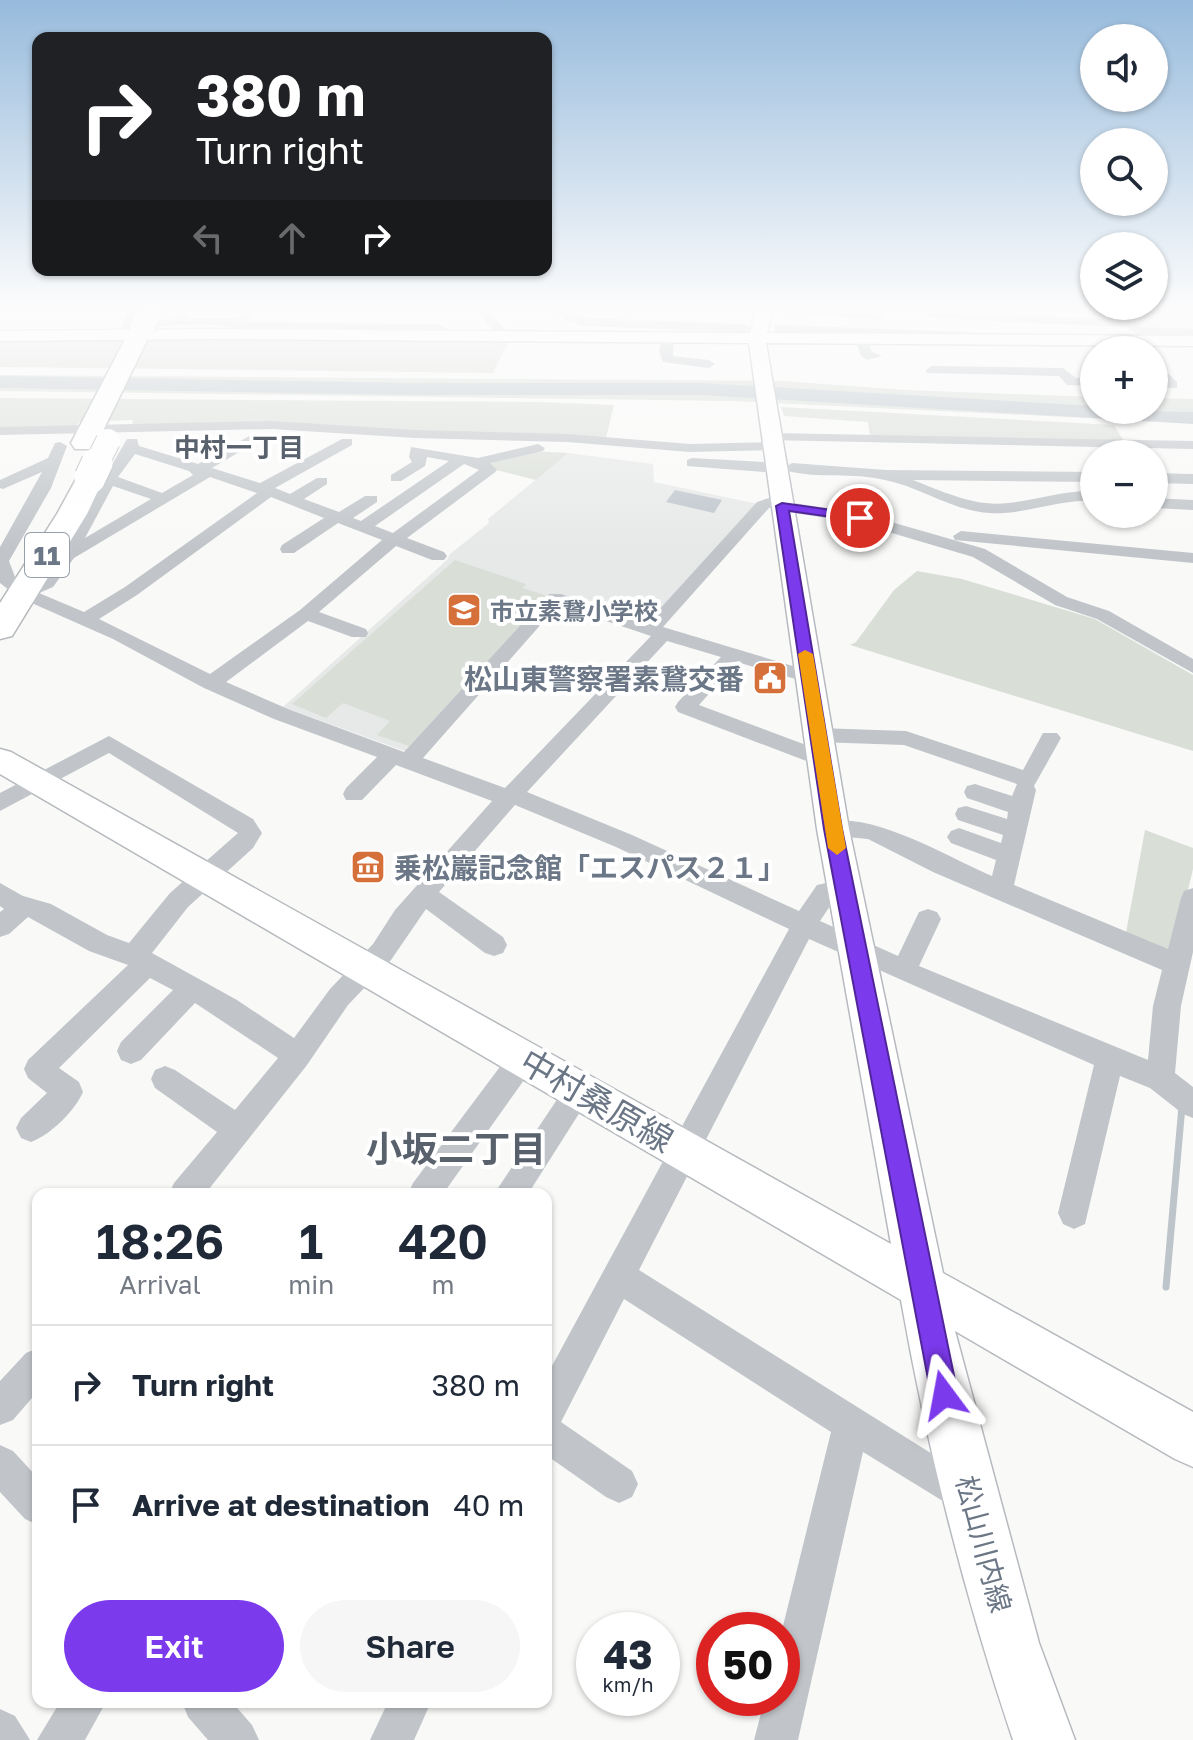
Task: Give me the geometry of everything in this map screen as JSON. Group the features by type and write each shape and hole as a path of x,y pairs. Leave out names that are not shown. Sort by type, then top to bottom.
{"highway":[{"name":"11","path":"0,629 8,583 72,514 123,387"}],"street":[{"name":"松山川内線","path":"763,387 833,829 938,1369 1010,1643 1044,1740"},
{"path":"865,423 868,456 915,513 1051,596 1103,615 1193,667"},
{"path":"0,438 96,448 239,425"},
{"path":"1,486 96,448 239,425 340,428 418,445 460,460 483,459 538,448"},
{"path":"0,431 199,467 438,556"},
{"path":"0,445 96,448 255,437 418,445 509,444 567,438"},
{"path":"199,467 255,437"},
{"path":"67,556 162,498 199,467 226,438"},
{"path":"418,445 567,438 690,448 776,462 868,456"},
{"path":"593,440 648,461 776,462 1193,445"},
{"path":"84,620 131,591 265,490 347,442"},
{"path":"211,683 306,614 365,561 489,470 470,444"},
{"path":"483,459 509,444 618,459"},
{"path":"396,479 420,463 416,457 418,445"},
{"path":"96,448 162,498"},
{"path":"96,448 43,488 0,561 8,583 211,683 310,726 510,796 904,971 1160,1079 1193,1104"},
{"path":"8,583 47,583 67,556 96,448"},
{"path":"363,527 460,460"},
{"path":"776,462 850,516 915,513 964,504 996,508 1064,494 1080,495"},
{"path":"190,1188 424,894 658,632 763,505 776,462"},
{"path":"886,475 1080,477"},
{"path":"1168,478 1193,479"},
{"path":"291,500 322,481"},
{"path":"288,549 371,499"},
{"path":"1168,504 1193,505"},
{"path":"915,513 996,541 1193,558"},
{"path":"0,529 24,521"},
{"path":"354,794 401,757 555,598 638,628 809,677"},
{"path":"306,614 359,633"},
{"path":"734,654 685,707 820,747 906,738 1029,780 1033,778 1050,738"},
{"path":"0,803 109,743 245,825 250,833 245,842 179,900 140,960 38,1069 69,1092 31,1128"},
{"name":"中村桑原線","path":"0,760 1193,1441"},
{"path":"975,792 1019,809"},
{"path":"1001,890 1019,809"},
{"path":"1009,855 962,826 1019,809"},
{"path":"833,829 871,831 1001,890 1183,961"},
{"path":"552,1402 804,924 826,892 844,889"},
{"path":"0,893 193,988 297,1056"},
{"path":"424,894 494,945"},
{"path":"1160,1079 1167,1006 1183,961 1193,898"},
{"path":"0,927 24,906"},
{"path":"904,971 928,919"},
{"path":"131,1051 193,988"},
{"path":"428,1188 524,1057"},
{"path":"1074,1213 1110,1058"},
{"path":"165,1079 238,1129"},
{"path":"514,1188 580,1090"},
{"path":"618,1276 971,1499"},
{"path":"0,1407 32,1372"},
{"path":"776,1740 852,1422"},
{"path":"552,1437 619,1484"},
{"path":"0,1464 32,1499"},
{"path":"59,1740 81,1708"},
{"path":"208,1708 237,1740"},
{"path":"392,1740 407,1708"},
{"path":"0,1731 8,1740"}],"shaded area":[{"path":"0,387 867,387 1080,396 1080,418 732,401 0,391"},
{"path":"0,398 614,405 606,438 505,433 132,426 133,420 79,422 76,428 0,428"},
{"path":"1168,398 1193,399 1193,423 1168,422"},
{"path":"781,407 1114,425 1123,440 1080,442 870,436 868,422 784,416"},
{"path":"531,451 568,453 536,480 492,469 489,463"},
{"name":"市立素鵞小学校","path":"568,453 653,464 654,482 758,504 645,625 551,595 410,753 283,707 450,554 489,523 488,519"},
{"path":"675,490 722,500 714,513 666,502"},
{"path":"455,560 526,584 523,588 547,596 409,746 377,735 390,721 343,703 326,718 292,704"},
{"path":"917,571 962,579 1095,619 1193,675 1193,751 850,645 856,642 894,590"},
{"path":"1145,830 1193,848 1193,869 1173,952 1125,938"}],"waterway":[{"path":"308,387 701,389 1193,418"},
{"path":"1166,1287 1182,1106"}],"slow traffic":[{"path":"805,654 837,848"}],"place":[{"name":"市立素鵞小学校","path":"464,610"},
{"name":"松山東警察署素鵞交番","path":"770,678"},
{"name":"乗松巖記念館「エスパス２１」","path":"368,867"}],"district":[{"name":"中村一丁目","path":"239,447"},
{"name":"小坂二丁目","path":"456,1148"}],"route":[{"path":"860,518 782,506 833,829 944,1395"}]}
